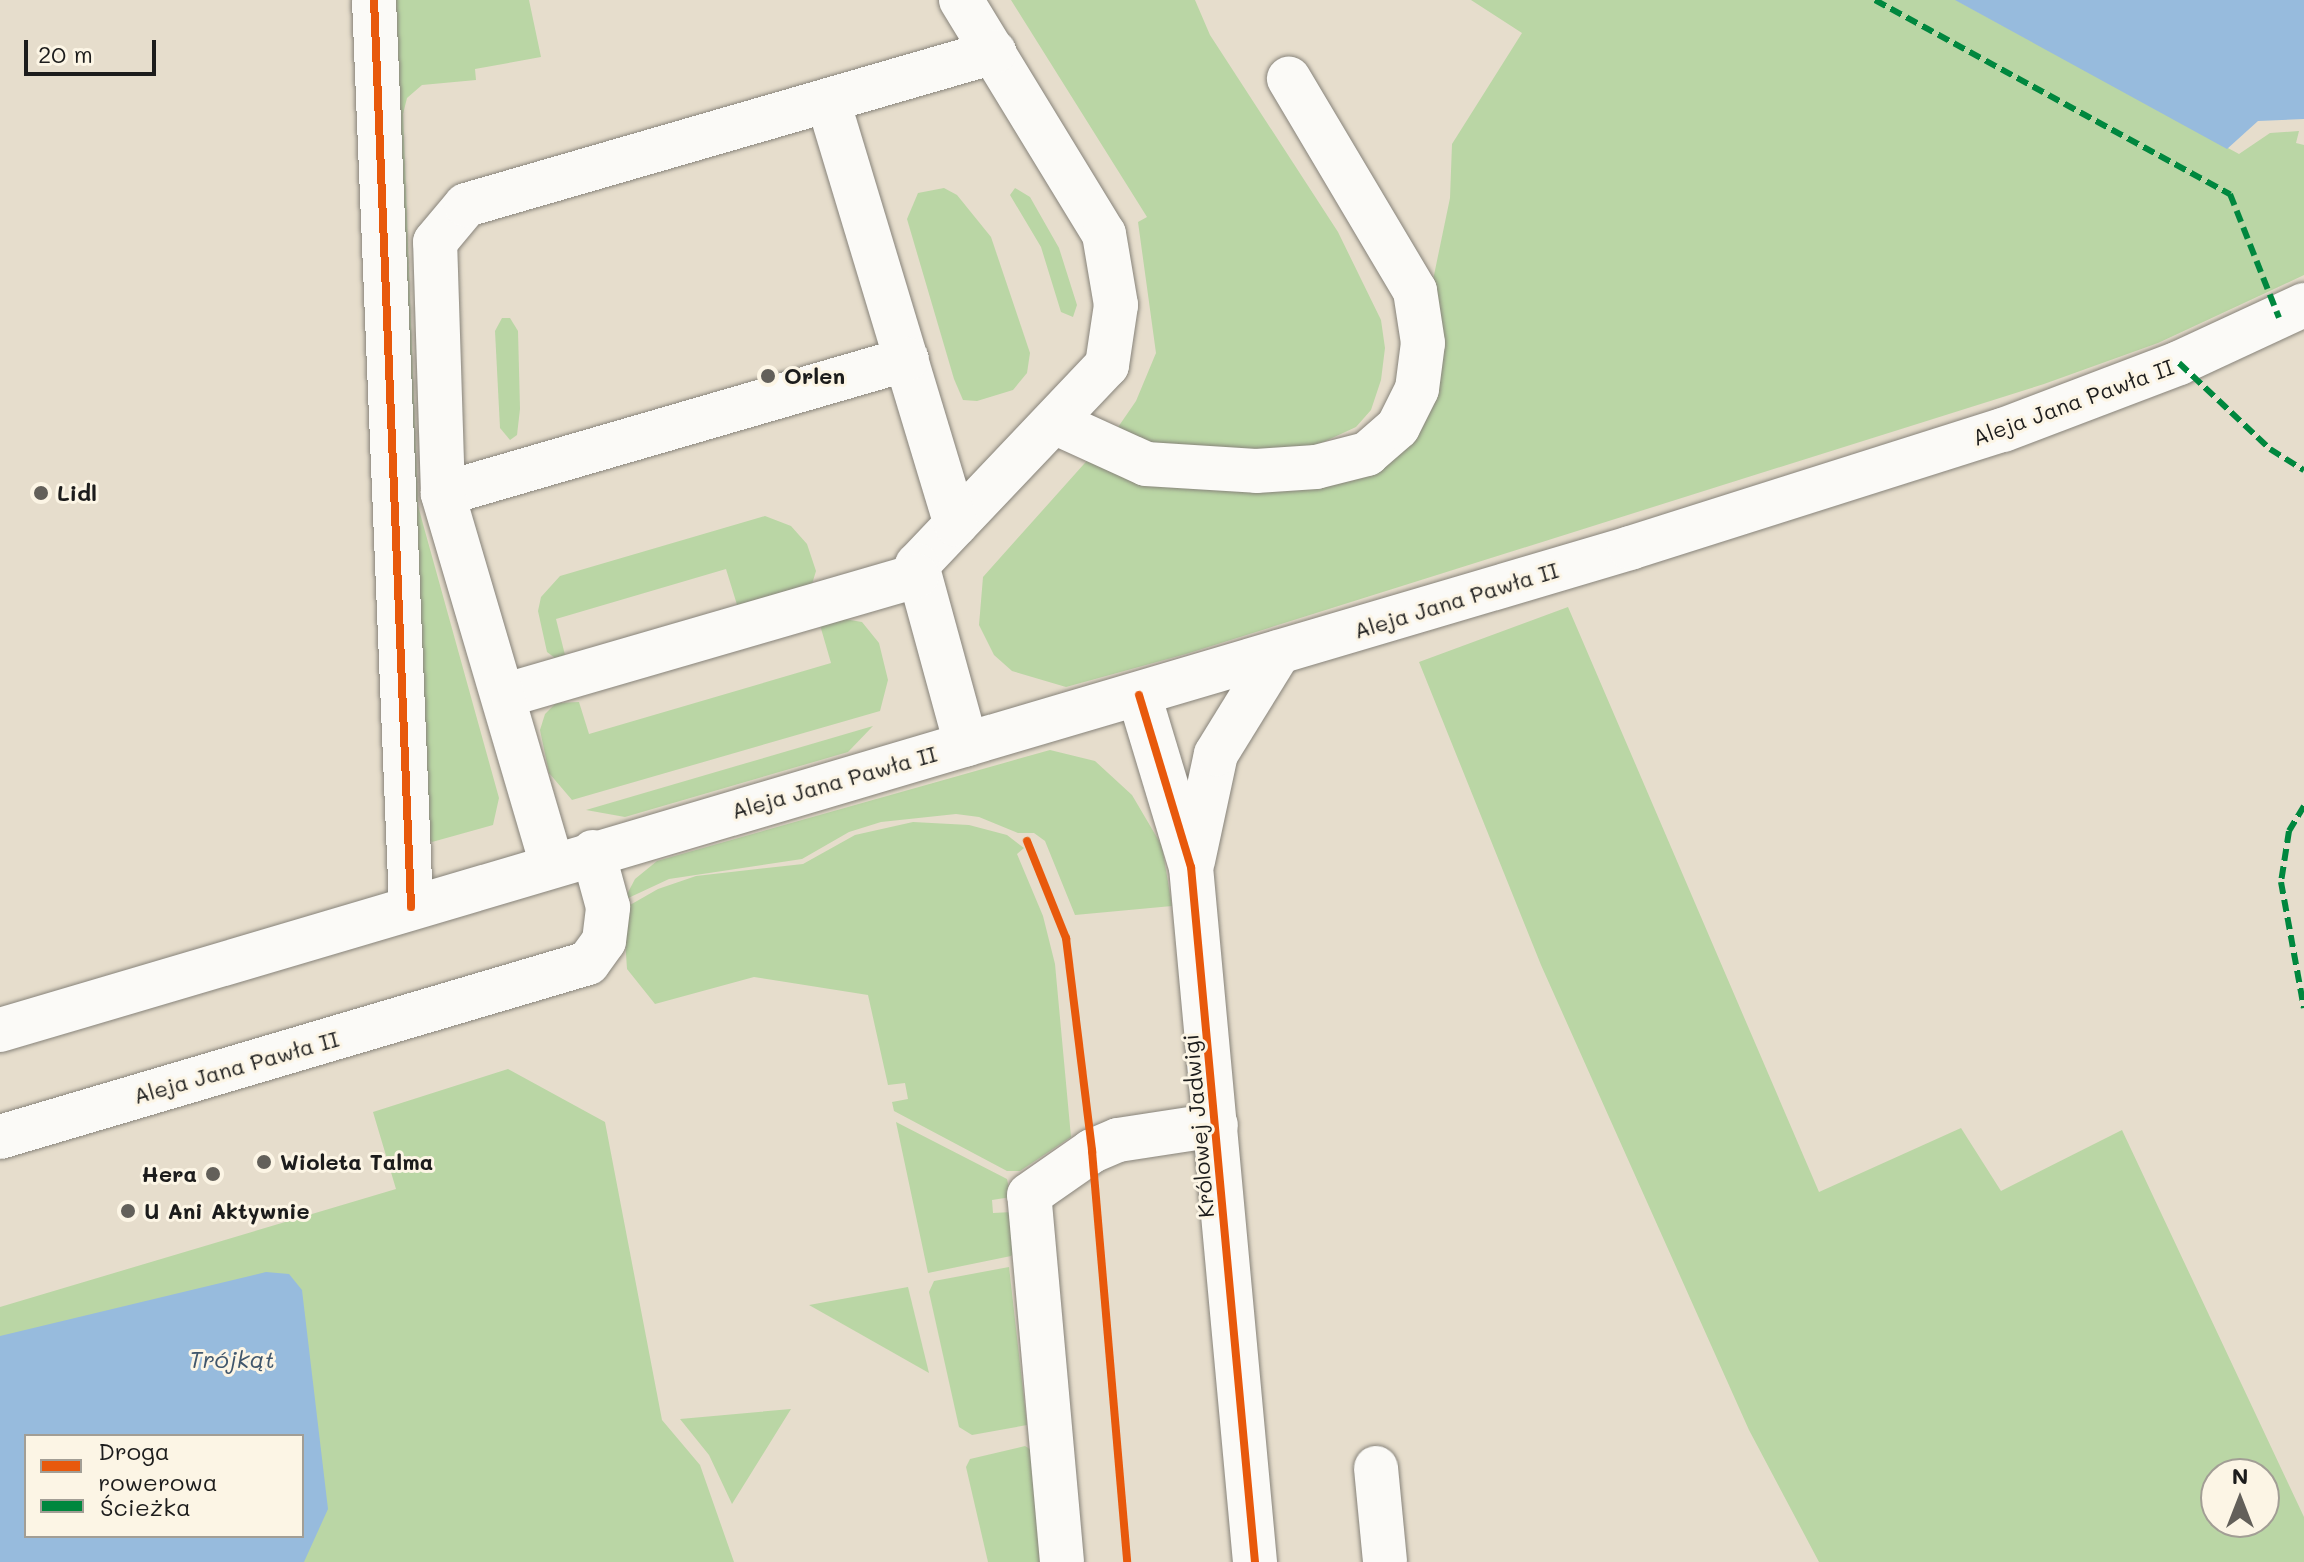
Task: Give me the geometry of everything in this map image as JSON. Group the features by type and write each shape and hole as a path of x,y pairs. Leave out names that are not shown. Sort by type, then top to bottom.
{"main road":[{"path":"374,0 411,907"},
{"path":"961,0 1104,234 1116,305 1107,365 917,565 917,576 966,744"},
{"path":"572,858 503,696 443,494 435,242 466,205 994,52"},
{"path":"1054,422 1146,464 1256,471 1316,467 1367,454 1398,427 1417,389 1423,343 1415,291 1289,79"},
{"path":"828,101 956,524"},
{"name":"Aleja Jana Pawła II","path":"0,1030 572,858 1139,695 2003,430 2179,363 2304,305"},
{"path":"443,494 907,359"},
{"path":"503,696 917,576"},
{"name":"Królowej Jadwigi","path":"1191,867 1216,754 1279,652"},
{"name":"Królowej Jadwigi","path":"1139,695 1191,867 1255,1562"},
{"name":"Aleja Jana Pawła II","path":"0,1137 588,963 604,941 608,907 572,858"},
{"path":"1062,1562 1029,1195 1092,1151 1118,1140 1216,1125"},
{"path":"1376,1468 1385,1562"}],"green space":[{"path":"396,0 529,0 541,57 475,69 476,80 422,85 407,98 403,114 418,506 499,798 493,825 432,842 427,838"},
{"path":"1011,0 1195,0 1210,35 1338,232 1381,320 1385,348 1381,380 1371,410 1356,427 1317,445 1191,455 1114,433 1136,401 1156,353 1138,222 1147,217"},
{"path":"1471,0 1956,0 2239,154 2270,133 2299,131 2296,143 2304,145 2304,275 2158,343 2044,384 1186,654 1066,687 1012,671 994,655 979,625 983,577 1092,455 1373,465 1433,280 1450,198 1452,144 1522,33"},
{"path":"944,188 957,195 991,237 1030,353 1027,373 1013,390 977,401 963,400 954,379 907,219 918,193"},
{"path":"1015,188 1030,197 1059,248 1077,305 1073,317 1061,312 1041,247 1010,195"},
{"path":"502,318 510,318 518,331 520,409 517,435 510,440 500,428 495,331"},
{"path":"765,516 791,526 807,544 816,571 812,584 738,608 726,569 556,619 565,655 555,658 547,652 538,611 541,597 560,576"},
{"path":"1568,607 1819,1192 1961,1128 2001,1191 2122,1130 2276,1458 2200,1458 2200,1538 2280,1538 2280,1466 2304,1517 2304,1562 1819,1562 1749,1430 1541,965 1419,662"},
{"path":"844,619 862,622 879,643 888,680 880,711 572,800 549,773 540,730 545,714 556,703 579,702 589,734 831,663 820,625"},
{"path":"873,726 848,752 625,817 586,810"},
{"path":"1050,750 1095,761 1132,795 1162,846 1172,906 1075,915 1045,841 1034,833 1018,833 979,817 956,814 881,822 849,832 802,859 669,879 624,900 635,879 657,861"},
{"path":"913,822 969,825 1007,835 1024,848 1017,854 1043,916 1055,964 1071,1137 1020,1171 1007,1171 894,1111 892,1102 908,1099 905,1083 888,1085 868,995 754,977 655,1004 627,969 623,909 658,889 696,876 803,864 855,835"},
{"path":"508,1069 605,1122 662,1420 700,1465 734,1562 0,1562 0,1307 396,1189 373,1112"},
{"path":"896,1122 1007,1179 1011,1197 992,1200 993,1213 1012,1212 1015,1251 1011,1256 928,1273"},
{"path":"1009,1267 1027,1425 972,1435 959,1427 929,1292 934,1281"},
{"path":"908,1287 929,1373 809,1305"},
{"path":"791,1409 732,1504 709,1455 680,1419"},
{"path":"1025,1446 1033,1451 1044,1562 988,1562 966,1467 970,1459"}],"water":[{"path":"1955,0 2304,0 2304,119 2258,121 2227,149"},
{"name":"Trójkąt","path":"266,1272 289,1274 302,1290 328,1509 304,1562 0,1562 0,1336"}],"marked path":[{"path":"1875,0 2230,194 2279,318"},
{"path":"2179,363 2270,449 2304,470"},
{"path":"2304,806 2289,831 2281,882 2304,1008"}],"cycle path":[{"path":"374,0 411,907"},
{"path":"1139,695 1191,867 1255,1562"},
{"path":"1027,841 1066,938 1092,1151 1127,1562"}],"place":[{"name":"Orlen","path":"768,376"},
{"name":"Lidl","path":"41,493"},
{"name":"Wioleta Talma","path":"264,1162"},
{"name":"Hera","path":"213,1174"},
{"name":"U Ani Aktywnie","path":"128,1211"}]}
